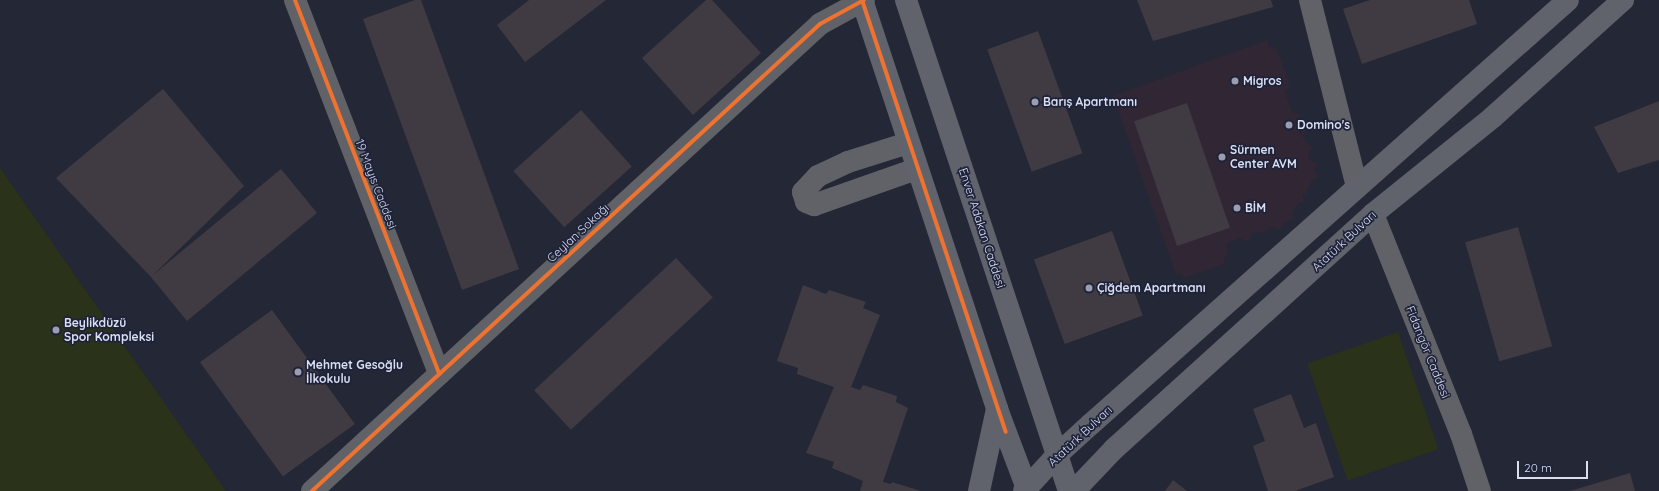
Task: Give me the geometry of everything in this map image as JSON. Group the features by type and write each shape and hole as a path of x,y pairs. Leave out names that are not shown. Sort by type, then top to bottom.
{"main road":[{"path":"862,0 916,169 997,410 1026,490"},
{"name":"Enver Adakan Caddesi","path":"906,0 1069,491"},
{"name":"Atatürk Bulvarı","path":"1026,490 1057,455 1568,0"},
{"name":"Atatürk Bulvarı","path":"1074,491 1114,449 1373,214 1493,117 1623,0"},
{"path":"1357,187 1373,214"},
{"path":"979,491 997,410"}],"street":[{"name":"19 Mayıs Caddesi","path":"295,0 439,374"},
{"name":"Ceylan Sokağı","path":"312,491 820,24 862,0"},
{"path":"1310,0 1357,187"},
{"path":"908,143 848,162 818,176 803,192 806,202 814,205 916,169"},
{"name":"Fidangör Caddesi","path":"1373,214 1461,434 1480,491"}],"shaded area":[{"name":"Sürmen Center AVM","path":"1267,40 1270,48 1277,49 1290,86 1285,92 1292,112 1301,115 1297,118 1299,126 1306,131 1302,135 1306,143 1313,147 1308,154 1310,160 1318,164 1314,169 1318,178 1312,180 1306,194 1302,194 1304,202 1299,203 1292,213 1294,219 1285,222 1280,230 1272,227 1266,230 1265,234 1258,232 1251,234 1248,242 1240,238 1226,244 1228,256 1225,257 1224,264 1184,278 1180,273 1176,274 1113,96"}],"green space":[{"name":"Beylikdüzü Spor Kompleksi","path":"0,168 226,491 0,491"},
{"path":"1398,332 1438,449 1348,480 1307,363"}],"building":[{"path":"415,0 421,0 519,269 462,290 363,19"},
{"path":"529,0 606,0 525,62 497,25"},
{"path":"706,0 712,0 761,53 693,115 642,58"},
{"path":"1137,0 1271,0 1273,7 1153,41"},
{"path":"1370,0 1469,0 1477,24 1362,64 1343,9"},
{"name":"Barış Apartmanı","path":"1038,31 1082,153 1032,172 987,49"},
{"path":"163,89 244,186 153,275 281,169 317,213 187,321 151,277 56,178"},
{"path":"1659,101 1659,160 1618,173 1594,127"},
{"path":"1187,103 1230,228 1177,246 1134,121"},
{"path":"581,110 632,166 564,227 513,171"},
{"path":"1518,227 1552,346 1499,361 1465,242"},
{"name":"Çiğdem Apartmanı","path":"1112,231 1143,316 1065,344 1034,259"},
{"path":"676,258 713,297 571,430 534,390"},
{"path":"803,285 826,294 829,290 866,302 863,308 880,315 851,387 860,390 863,385 897,396 896,402 908,408 883,482 891,484 892,482 921,491 860,491 863,481 832,468 834,462 806,453 834,387 797,374 798,368 777,361"},
{"path":"272,310 355,424 283,476 200,362"},
{"path":"1291,394 1304,428 1316,423 1334,477 1295,491 1268,491 1253,446 1265,441 1253,409"},
{"path":"1630,473 1635,491 1570,491"},
{"path":"1173,480 1187,491 1165,491"}],"cycle path":[{"path":"295,0 439,374"},
{"path":"862,0 1006,432"},
{"path":"312,491 820,24 864,0"}],"place":[{"name":"Migros","path":"1235,81"},
{"name":"Barış Apartmanı","path":"1035,102"},
{"name":"Domino's","path":"1289,125"},
{"name":"Sürmen Center AVM","path":"1222,157"},
{"name":"BİM","path":"1237,208"},
{"name":"Çiğdem Apartmanı","path":"1089,288"},
{"name":"Beylikdüzü Spor Kompleksi","path":"56,330"},
{"name":"Mehmet Gesoğlu İlkokulu","path":"298,372"}]}
